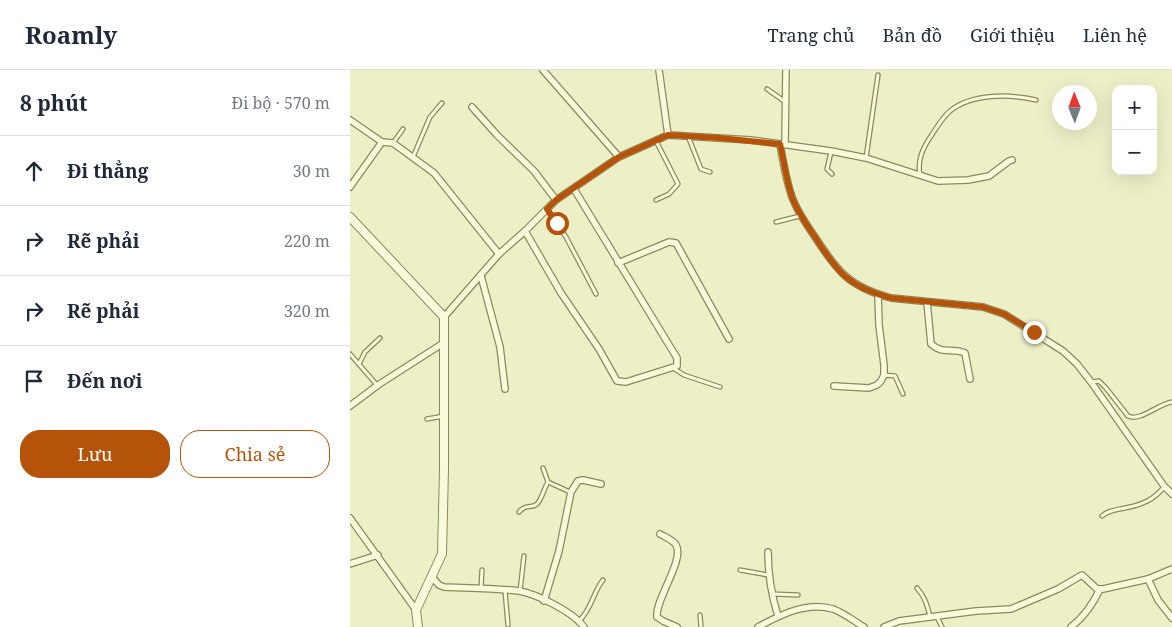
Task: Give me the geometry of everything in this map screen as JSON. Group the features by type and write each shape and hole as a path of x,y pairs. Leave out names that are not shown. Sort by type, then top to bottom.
{"street":[{"path":"543,70 619,157"},
{"path":"659,70 668,135"},
{"path":"786,70 783,144 792,196 801,216 833,265 843,276 856,285 878,295 891,298 983,307 1004,314 1063,351 1091,382 1164,486 1172,494"},
{"path":"472,106 497,135 534,171 556,200"},
{"path":"350,120 382,142 394,143 438,177 499,254"},
{"path":"444,317 499,254 556,200 619,157 668,135 783,144 831,151 866,158 938,181 968,180 989,176 1012,160"},
{"path":"350,187 382,142"},
{"path":"525,231 561,293 600,349 617,381 626,382 673,368 678,364 677,358 574,189"},
{"path":"350,217 444,317 442,554 416,610"},
{"path":"618,263 669,242 676,243 729,339"},
{"path":"481,276 500,347 505,389"},
{"path":"834,386 869,388 877,385 884,375 878,295"},
{"path":"926,302 931,344 943,351 956,350 965,353 970,379"},
{"path":"350,406 378,385 445,342"},
{"path":"544,601 559,551 571,492 578,481 583,480 602,484"},
{"path":"350,518 416,610 418,627"},
{"path":"660,534 676,543 678,549 671,576 656,613 659,619 677,627"},
{"path":"768,552 768,575 771,594 778,616"},
{"path":"350,564 378,556"},
{"path":"1071,627 1078,622 1089,608 1100,589 1148,579 1172,569"},
{"path":"884,627 899,621 933,616 1011,609 1058,589 1082,575 1100,589"},
{"path":"432,577 439,585 444,587 520,591 544,601 579,621 584,627"},
{"path":"1148,579 1158,600 1172,618"},
{"path":"758,627 792,611 824,607 834,610 864,627"}],"lane":[{"path":"866,158 878,75"},
{"path":"768,89 785,101"},
{"path":"920,175 918,165 921,153 941,121 951,110 979,98 993,96 1036,100"},
{"path":"413,157 430,117 442,103"},
{"path":"394,143 403,129"},
{"path":"688,136 701,169 710,172"},
{"path":"656,140 678,184 673,191 656,200"},
{"path":"831,151 828,169 832,174"},
{"path":"547,209 566,237 596,294"},
{"path":"776,222 801,216"},
{"path":"359,364 365,352 380,338"},
{"path":"350,354 378,385"},
{"path":"673,368 684,375 720,387"},
{"path":"884,375 895,376 903,394"},
{"path":"1091,382 1099,381 1128,416 1133,419 1165,403 1172,402"},
{"path":"427,419 444,416"},
{"path":"519,512 526,506 534,506 538,503 548,482 543,468"},
{"path":"548,482 571,492"},
{"path":"1102,516 1112,510 1147,502 1154,498 1164,486"},
{"path":"520,591 524,556"},
{"path":"481,588 482,570"},
{"path":"740,570 768,575"},
{"path":"579,621 586,614 598,586 603,580"},
{"path":"917,588 923,594 933,616 942,627"},
{"path":"505,591 508,625"},
{"path":"771,594 798,595"},
{"path":"700,615 701,627"}],"route":[{"path":"557,223 547,209 556,200 619,157 668,135 780,144 788,185 796,206 833,265 843,276 856,285 878,295 891,298 983,307 998,311 1034,332"}]}
